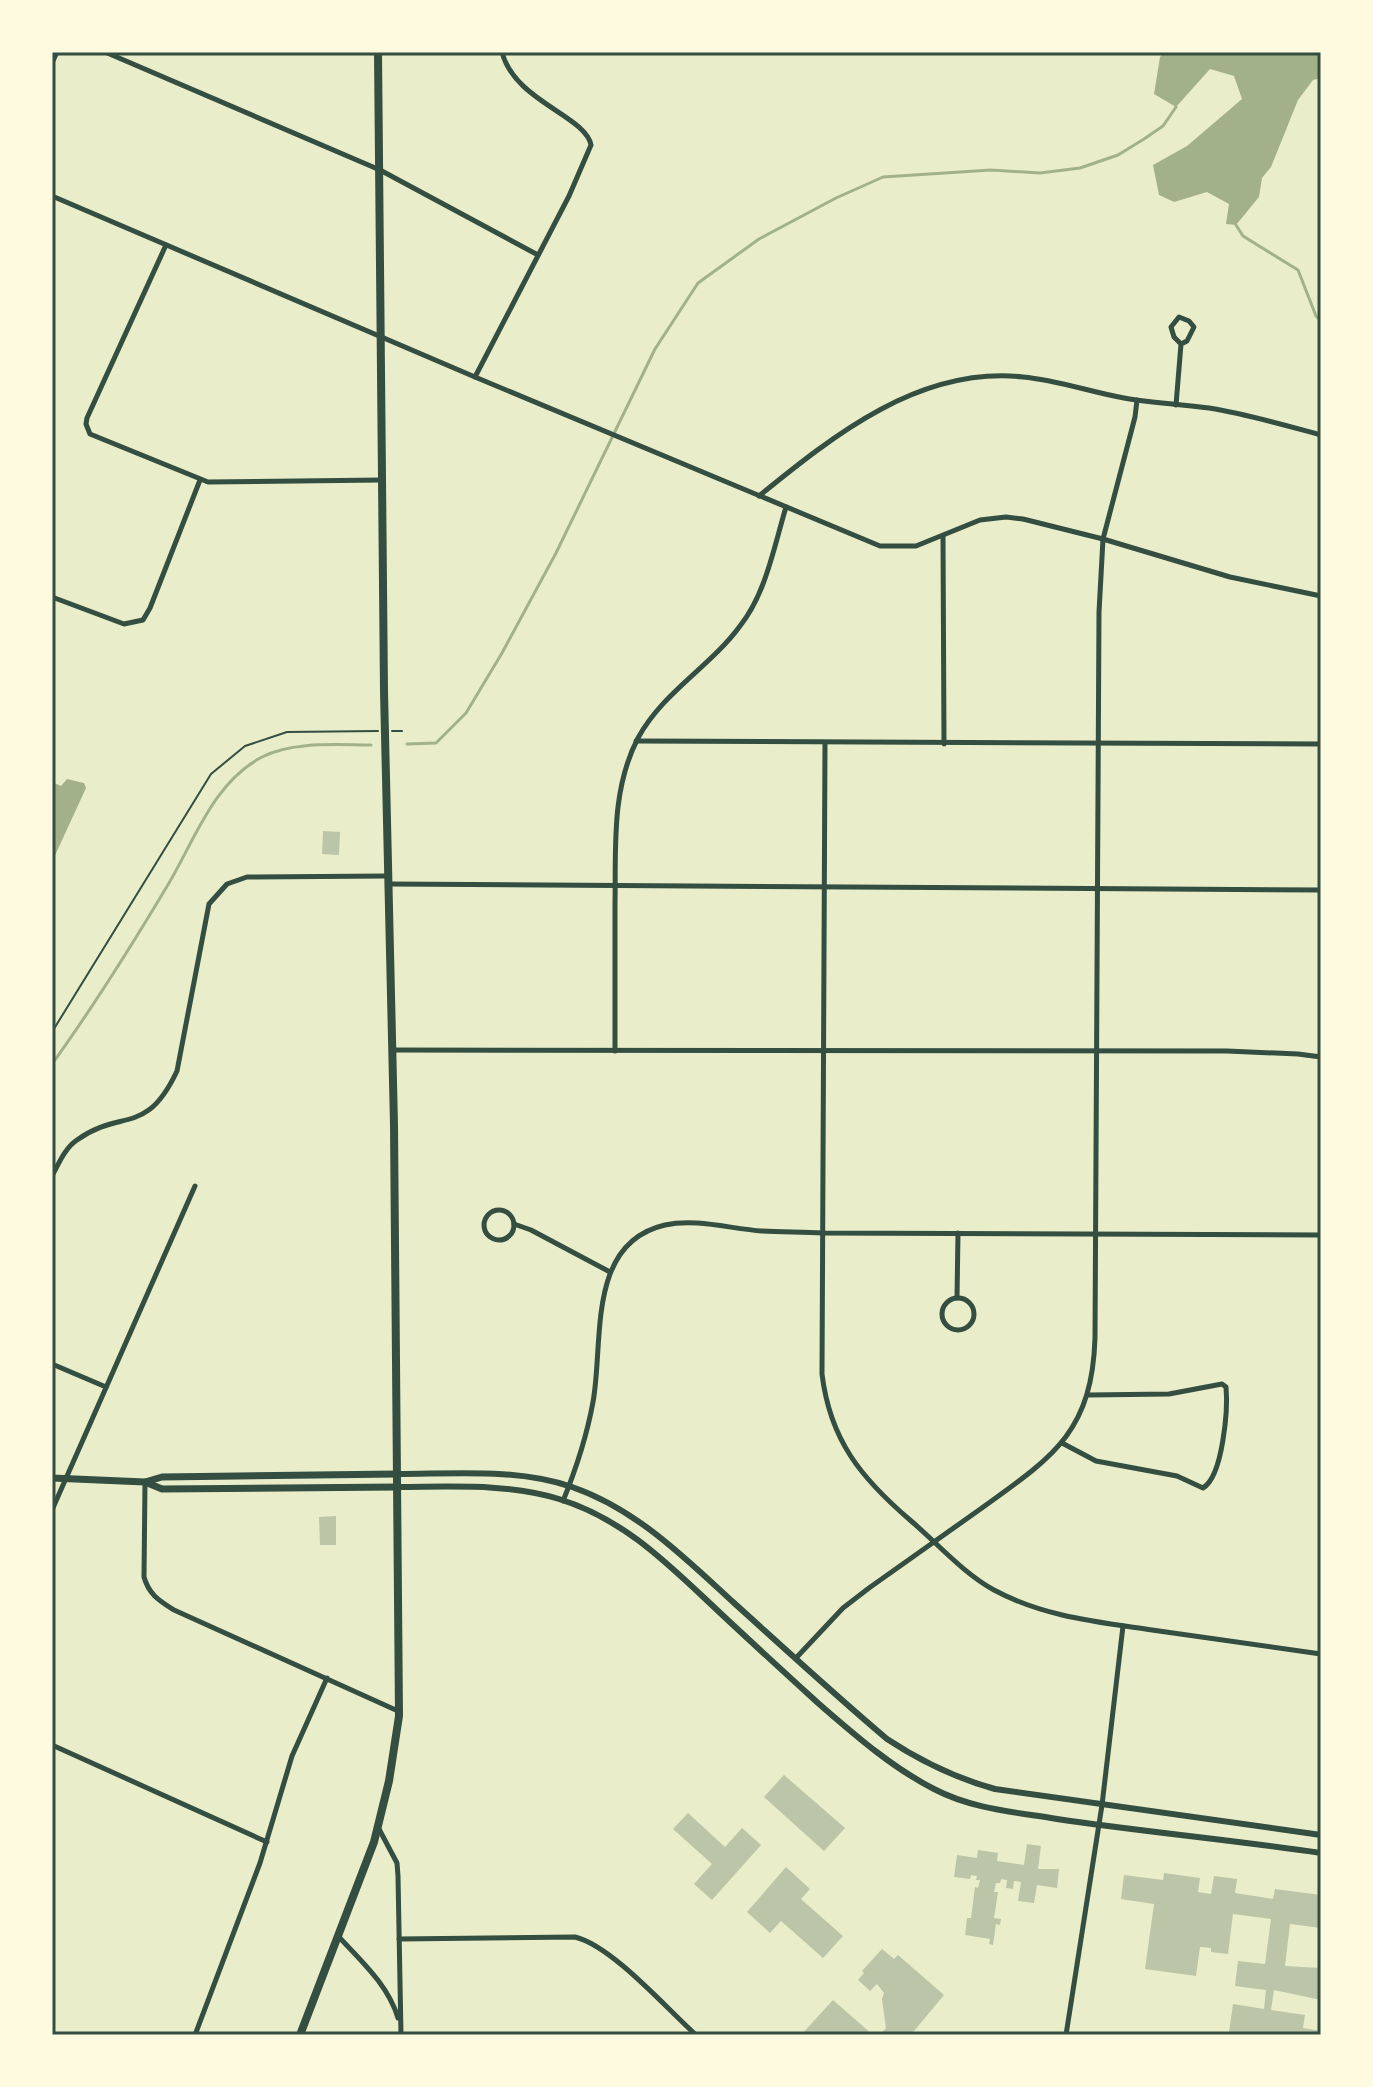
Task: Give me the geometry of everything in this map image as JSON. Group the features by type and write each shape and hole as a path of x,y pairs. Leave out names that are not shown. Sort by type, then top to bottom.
{"highway":[{"path":"300,2035 374,1842 389,1781 399,1711 378,52"}],"main road":[{"path":"52,1478 145,1482 162,1477 397,1474"},
{"path":"145,1482 162,1489 397,1487"}],"street":[{"path":"52,63 57,52"},
{"path":"105,52 380,170 538,255"},
{"path":"475,377 591,145 590,139 572,123 518,83 507,67 502,52"},
{"path":"52,196 880,546 916,546 980,520 1006,517 1103,539 1230,577 1321,596"},
{"path":"166,245 86,424 87,431 200,480 382,480"},
{"path":"1176,405 1181,344 1171,331 1173,322 1179,317 1194,327 1187,341 1181,344"},
{"path":"759,496 868,416 905,396 941,384 991,377 1024,377 1137,400 1246,416 1321,435"},
{"path":"796,1658 843,1608 1039,1467 1076,1423 1089,1395 1094,1362 1099,612 1103,539 1137,400"},
{"path":"52,597 124,624 143,620 200,480"},
{"path":"615,1051 615,887 619,792 636,741 660,707 719,650 747,616 761,588 786,507"},
{"path":"943,536 944,744"},
{"path":"636,741 1321,744"},
{"path":"825,743 822,1374 830,1414 843,1446 871,1484 935,1541 991,1588 1027,1606 1061,1616 1321,1654"},
{"path":"52,1176 68,1148 79,1139 138,1117 151,1110 164,1096 177,1071 209,904 227,884 247,877 615,887 1321,890"},
{"path":"392,1050 1227,1051 1321,1057"},
{"path":"52,1510 195,1186"},
{"path":"514,1224 511,1234 504,1239 494,1239 485,1228 486,1218 497,1211 510,1216 514,1224 610,1272"},
{"path":"563,1501 593,1404 603,1300 610,1272 629,1245 643,1234 665,1225 690,1223 762,1231 823,1233 1321,1235"},
{"path":"957,1298 958,1233"},
{"path":"957,1298 970,1304 974,1315 969,1326 959,1330 947,1327 941,1317 946,1302 957,1298"},
{"path":"52,1364 106,1387"},
{"path":"1062,1443 1096,1461 1177,1476 1199,1488 1211,1482 1216,1470 1227,1403 1226,1387 1222,1384 1169,1394 1089,1395"},
{"path":"397,1474 491,1474 569,1486 616,1507 645,1525 887,1739 941,1772 995,1789 1321,1835"},
{"path":"145,1482 144,1577 156,1599 174,1610 399,1711"},
{"path":"397,1487 486,1487 535,1493 609,1520 658,1555 871,1749 933,1789 978,1806 1321,1853"},
{"path":"1066,2035 1102,1805 1123,1626"},
{"path":"195,2035 267,1842 292,1756 327,1678"},
{"path":"52,1745 267,1842"},
{"path":"378,1828 397,1863 401,2035"},
{"path":"338,1936 377,1978 394,2005 400,2025"},
{"path":"399,1939 575,1937 587,1940 624,1968 696,2035"}],"path":[{"path":"52,1032 211,774 245,746 287,732 371,731"}],"shaded area":[{"path":"1164,52 1321,52 1321,78 1313,80 1298,100 1271,167 1262,178 1259,197 1236,225 1226,224 1229,204 1207,192 1174,202 1159,195 1153,165 1187,146 1242,99 1234,76 1210,69 1176,107 1154,94 1160,57"},
{"path":"67,779 84,783 86,788 52,862 52,782 61,786"}],"building":[{"path":"323,831 340,832 339,855 322,854"},
{"path":"336,1516 336,1545 320,1545 319,1517"},
{"path":"784,1775 845,1828 824,1851 764,1797"},
{"path":"688,1813 725,1847 742,1828 761,1845 712,1900 694,1884 712,1864 673,1829"},
{"path":"1027,1844 1041,1846 1038,1869 1059,1869 1057,1888 1037,1885 1034,1903 1018,1901 1021,1882 1014,1881 1013,1889 1006,1888 1007,1880 1001,1879 1000,1883 996,1883 994,1892 998,1892 994,1918 1001,1919 1000,1925 996,1924 993,1945 989,1944 990,1939 965,1935 967,1918 971,1918 975,1887 978,1888 980,1880 971,1875 970,1879 954,1877 957,1855 977,1858 978,1850 998,1853 997,1861 1024,1865"},
{"path":"786,1867 810,1889 801,1899 843,1936 823,1958 781,1921 770,1933 747,1912"},
{"path":"1164,1873 1200,1878 1198,1892 1211,1894 1214,1876 1237,1879 1235,1893 1273,1899 1275,1889 1321,1895 1321,1928 1290,1924 1285,1966 1321,1968 1321,2000 1274,1990 1271,2010 1305,2015 1303,2028 1321,2031 1321,2035 1229,2032 1233,2004 1264,2009 1266,1990 1235,1986 1238,1961 1265,1964 1271,1919 1233,1914 1228,1954 1200,1947 1196,1976 1145,1969 1154,1904 1121,1899 1124,1875 1163,1880"},
{"path":"882,1949 894,1959 898,1955 944,1995 914,2031 904,2035 880,2035 886,2028 884,1993 877,1984 870,1991 858,1980"},
{"path":"833,2000 873,2035 801,2035"}],"waterway":[{"path":"407,744 436,743 466,713 556,553 655,349 698,283 759,239 883,177 991,170 1040,173 1080,168 1118,155 1144,139 1163,126 1176,107"},
{"path":"1236,225 1243,236 1298,270 1316,316 1321,321"},
{"path":"52,1064 127,952 207,813 231,781 262,757 287,748 371,745"}]}
